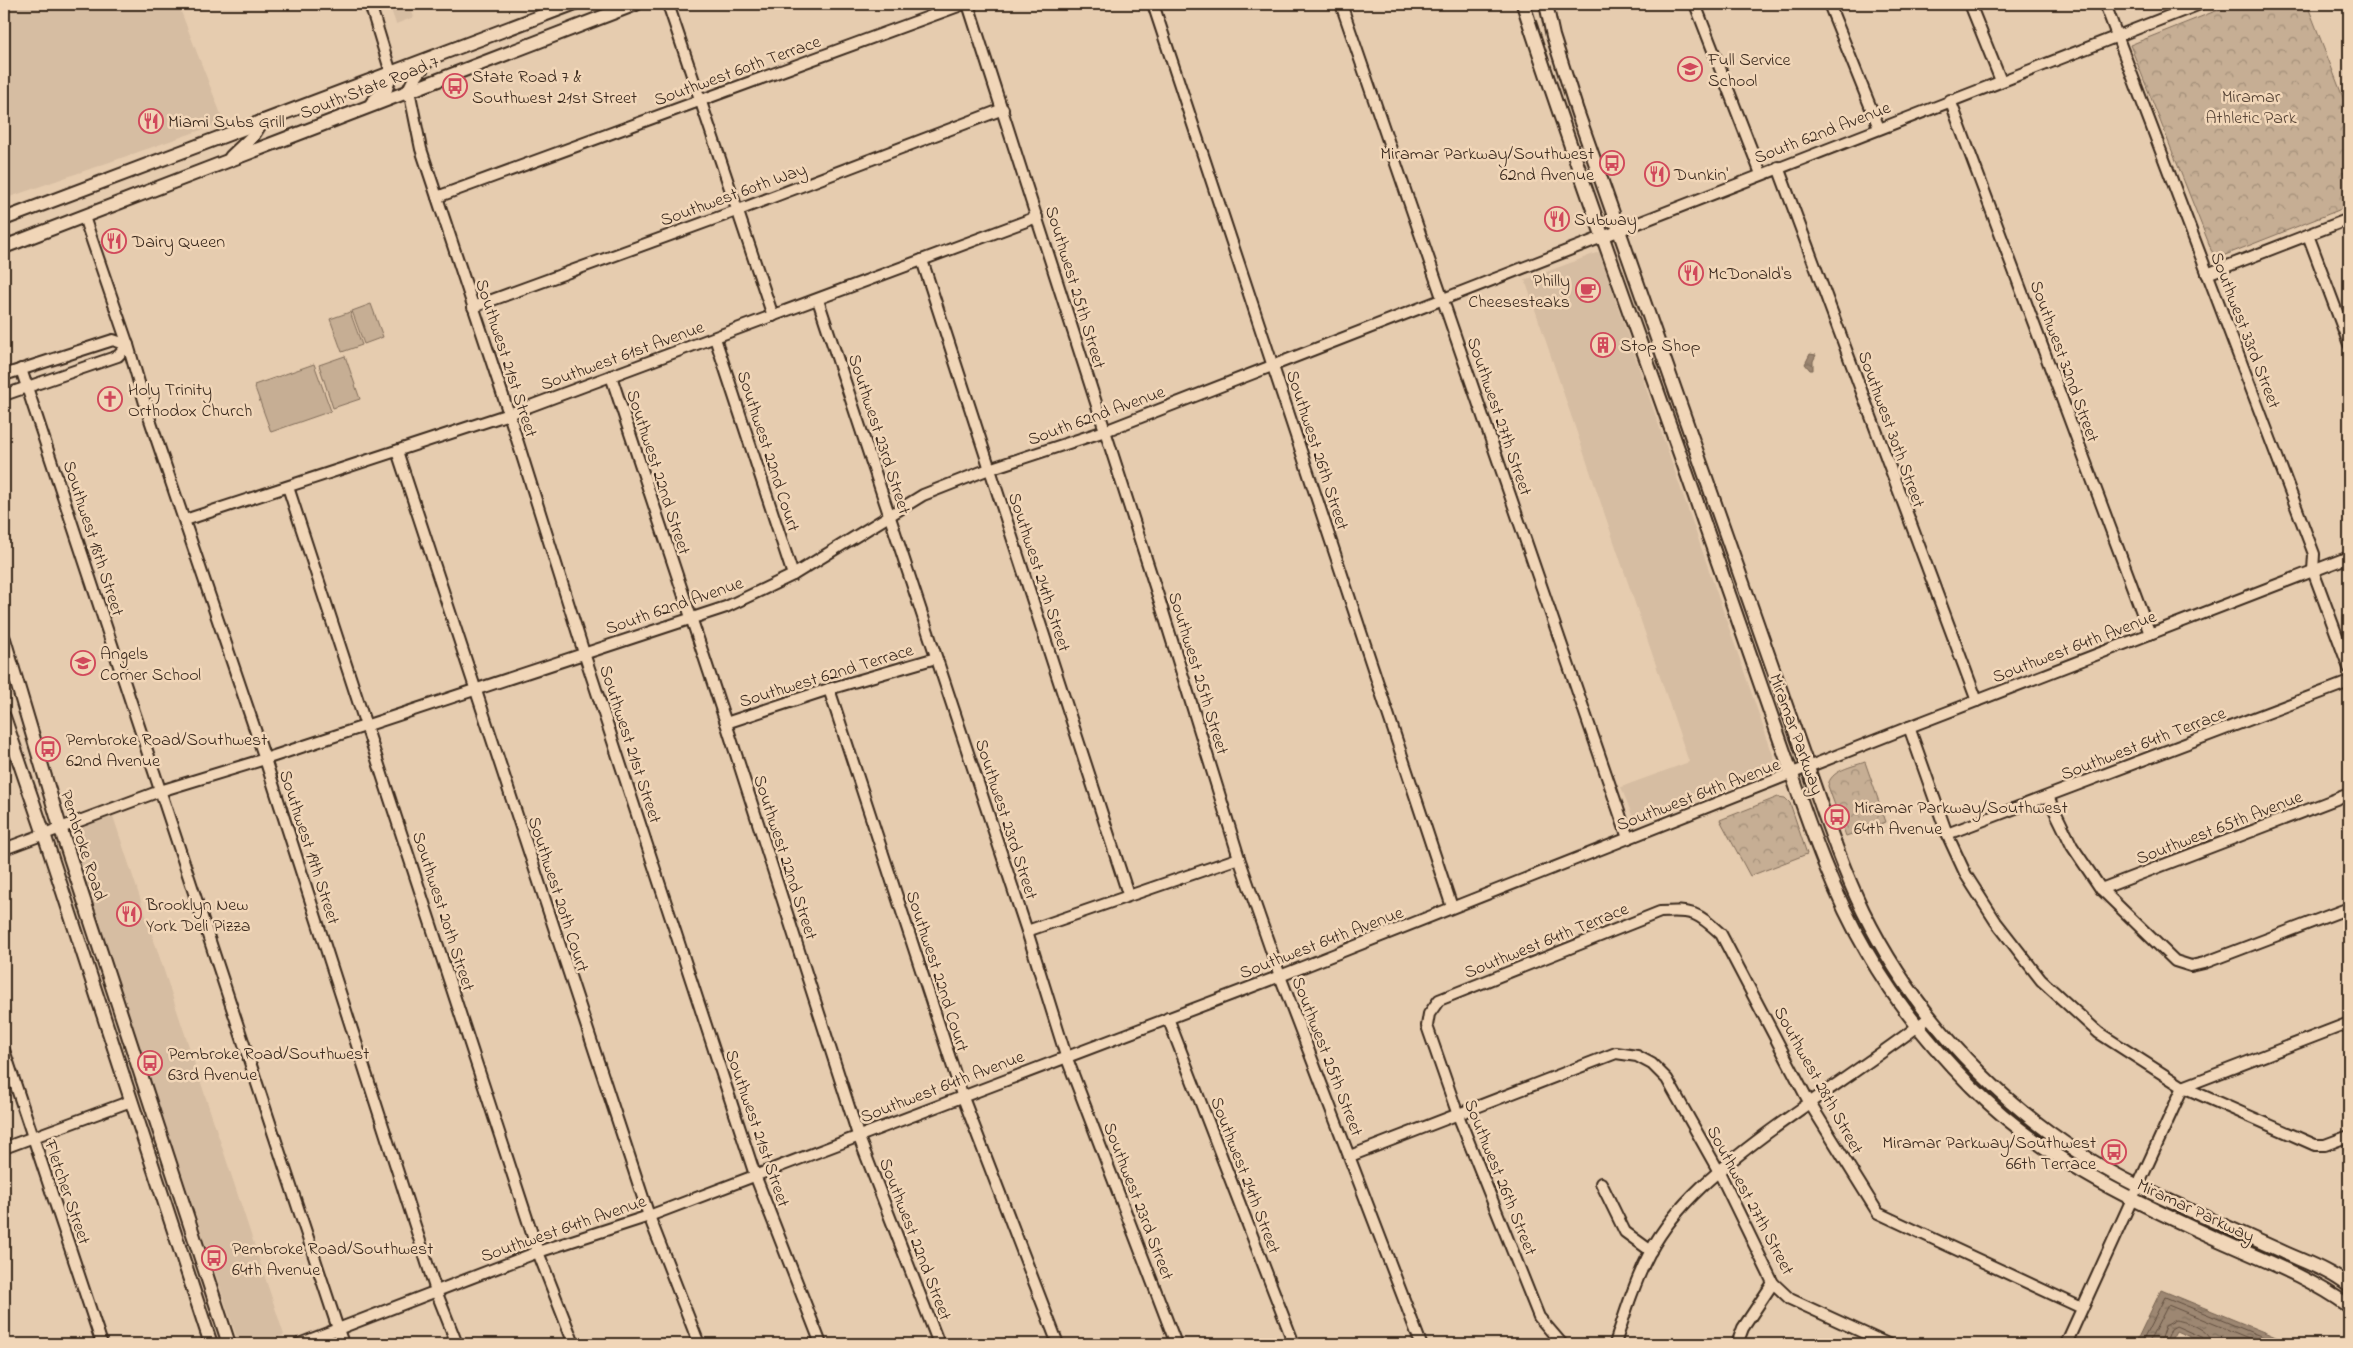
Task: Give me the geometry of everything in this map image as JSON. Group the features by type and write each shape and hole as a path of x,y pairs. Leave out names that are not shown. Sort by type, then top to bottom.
{"main road":[{"name":"South State Road 7","path":"4,219 573,4"},
{"name":"South State Road 7","path":"4,247 636,4"},
{"name":"Miramar Parkway","path":"1523,4 1602,236 1792,774 1828,873 1868,954 1917,1027 1972,1088 2023,1132 2067,1164 2131,1200 2301,1277 2331,1293 2349,1306"},
{"name":"Miramar Parkway","path":"1546,4 1553,36 1577,111 1808,768 1844,867 1863,911 1882,946 1930,1016 1984,1078 2035,1121 2077,1151 2138,1186 2310,1265 2349,1286"},
{"path":"409,90 416,76 431,57"},
{"path":"369,106 386,89 391,72"},
{"path":"228,161 255,133 262,121"},
{"path":"1704,524 1718,535 1730,564 1735,573 1742,579"},
{"name":"Pembroke Road","path":"4,639 60,827 229,1344"},
{"path":"4,661 8,673 18,687"},
{"name":"Pembroke Road","path":"4,717 211,1344"},
{"path":"131,1101 148,1116 184,1226 196,1246"}],"street":[{"path":"370,4 391,72"},
{"path":"668,4 702,100 736,211 773,316"},
{"name":"Southwest 60th Terrace","path":"437,197 964,4"},
{"name":"Southwest 25th Street","path":"968,4 1160,602 1239,858 1280,976 1422,1344"},
{"name":"Southwest 26th Street","path":"1153,4 1452,907"},
{"name":"Southwest 27th Street","path":"1341,4 1628,838"},
{"path":"1695,4 1761,174"},
{"path":"1828,4 1879,128"},
{"path":"1970,4 2001,81"},
{"name":"Southwest 33rd Street","path":"2105,4 2314,554 2313,570 2349,668"},
{"name":"South 62nd Avenue","path":"4,849 160,791 367,726 726,607 793,575 923,495 989,470 1105,431 1443,301 1602,236 2200,4"},
{"name":"Southwest 21st Street","path":"409,90 422,149 509,414 584,653 756,1175 821,1344"},
{"name":"Southwest 32nd Street","path":"1950,100 2150,634"},
{"name":"Southwest 60th Way","path":"472,306 736,211 1003,109"},
{"name":"Southwest 30th Street","path":"1778,167 1977,701"},
{"name":"Southwest 19th Street","path":"84,217 128,345 149,417 265,759 436,1291 457,1344"},
{"name":"Southwest 61st Avenue","path":"185,520 509,414 1037,217"},
{"path":"2207,274 2349,218"},
{"path":"2308,235 2349,344"},
{"name":"Southwest 24th Street","path":"922,260 1128,894"},
{"name":"Southwest 23rd Street","path":"818,300 1027,931 1066,1056 1176,1344"},
{"name":"Southwest 22nd Court","path":"715,338 793,575"},
{"path":"4,375 113,340 128,345 118,356 4,395"},
{"name":"Southwest 18th Street","path":"21,369 342,1344"},
{"name":"Southwest 22nd Street","path":"611,376 690,620 726,723 858,1135 939,1344"},
{"name":"Southwest 20th Court","path":"397,451 649,1216 699,1344"},
{"name":"Southwest 20th Street","path":"288,487 538,1252 574,1344"},
{"name":"Southwest 64th Avenue","path":"299,1344 538,1252 649,1216 962,1095 1280,976 1909,727 2349,556"},
{"name":"Southwest 62nd Terrace","path":"726,723 829,689 936,658"},
{"name":"Southwest 64th Terrace","path":"1947,834 2349,682"},
{"name":"Southwest 22nd Court","path":"829,689 962,1095 1058,1344"},
{"path":"1909,727 1947,834 1966,875 1996,922 2041,980 2099,1033 2183,1087 2315,1145 2325,1145 2349,1136"},
{"name":"Southwest 65th Avenue","path":"2101,889 2349,794"},
{"path":"2048,797 2072,846 2101,889 2175,961 2191,966 2204,963 2349,908"},
{"path":"1027,931 1128,894 1239,858"},
{"name":"Southwest 64th Terrace","path":"1429,1014 1439,1000 1660,912 1684,910"},
{"name":"Southwest 28th Street","path":"1684,910 1700,915 1721,934 1809,1102 1878,1213 2082,1308"},
{"name":"Southwest 26th Street","path":"1429,1014 1427,1026 1458,1115 1539,1317 1562,1344"},
{"path":"1615,1344 1628,1302 1651,1251 1683,1206 1718,1170 1809,1102 1930,1016"},
{"name":"Southwest 24th Street","path":"1168,1018 1294,1344"},
{"path":"2066,1344 2183,1087 2349,1023"},
{"name":"Fletcher Street","path":"4,1050 102,1344"},
{"name":"Southwest 27th Street","path":"1458,1115 1616,1053 1636,1056 1652,1064 1667,1079 1718,1170 1773,1283 1790,1299 1888,1344"},
{"path":"4,1148 131,1101"},
{"path":"1350,1156 1458,1115"},
{"path":"1601,1183 1625,1232 1651,1251"},
{"path":"1737,1344 1743,1328 1773,1283"}],"shaded area":[{"path":"4,4 178,4 224,122 4,199"},
{"path":"389,4 409,4 414,17 396,24"},
{"path":"1599,252 1775,761 1634,820 1621,787 1689,762 1525,280"},
{"path":"113,816 284,1335 259,1344 239,1344 67,832"}],"green space":[{"name":"Miramar Athletic Park","path":"2233,4 2307,4 2349,113 2349,206 2215,259 2130,45"},
{"path":"371,304 383,337 364,344 352,311"},
{"path":"350,312 362,345 342,352 330,319"},
{"path":"345,356 360,399 333,408 319,365"},
{"path":"314,364 331,411 271,432 254,385"},
{"path":"1865,762 1886,822 1846,836 1828,786 1833,776 1837,773"},
{"path":"1778,797 1785,798 1790,803 1807,854 1750,876 1720,820"}],"water":[{"path":"1810,354 1816,355 1813,361 1813,370 1810,370 1805,364"},
{"path":"2161,1290 2293,1344 2206,1344 2176,1331 2169,1344 2135,1344"}],"place":[{"name":"Full Service School","path":"1690,69"},
{"name":"State Road 7 & Southwest 21st Street","path":"455,86"},
{"name":"Miami Subs Grill","path":"151,121"},
{"name":"Miramar Parkway/Southwest 62nd Avenue","path":"1612,163"},
{"name":"Dunkin'","path":"1657,174"},
{"name":"Subway","path":"1557,219"},
{"name":"Dairy Queen","path":"114,241"},
{"name":"McDonald's","path":"1691,273"},
{"name":"Philly Cheesesteaks","path":"1588,290"},
{"name":"Stop Shop","path":"1603,345"},
{"name":"Holy Trinity Orthodox Church","path":"110,399"},
{"name":"Angels Corner School","path":"83,663"},
{"name":"Pembroke Road/Southwest 62nd Avenue","path":"48,749"},
{"name":"Miramar Parkway/Southwest 64th Avenue","path":"1837,817"},
{"name":"Brooklyn New York Deli Pizza","path":"129,914"},
{"name":"Pembroke Road/Southwest 63rd Avenue","path":"150,1063"},
{"name":"Miramar Parkway/Southwest 66th Terrace","path":"2114,1152"},
{"name":"Pembroke Road/Southwest 64th Avenue","path":"214,1258"}]}
